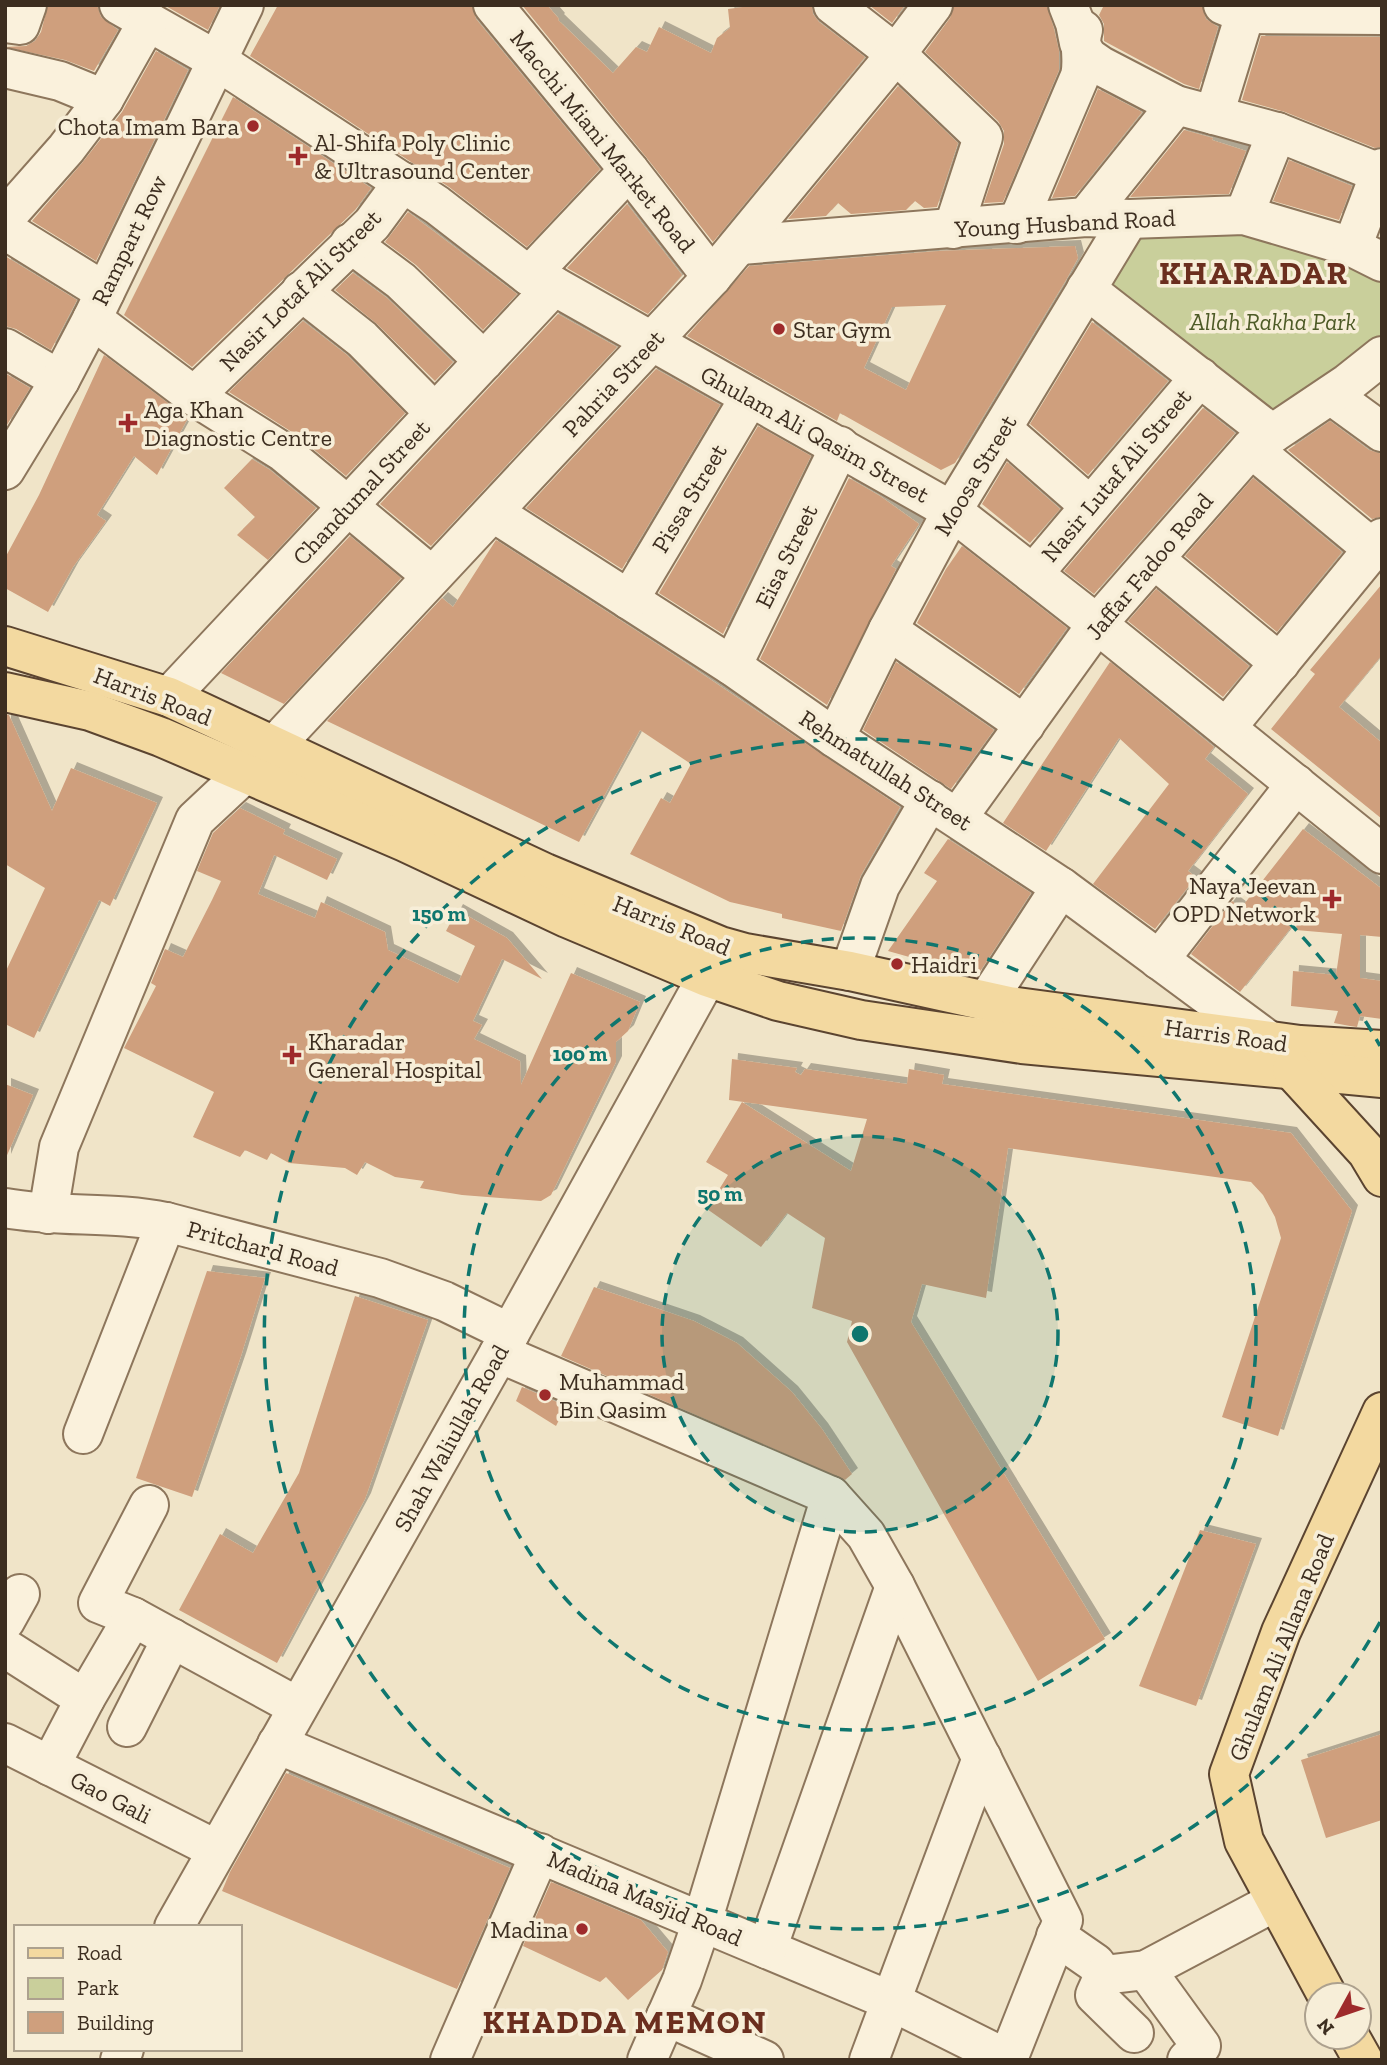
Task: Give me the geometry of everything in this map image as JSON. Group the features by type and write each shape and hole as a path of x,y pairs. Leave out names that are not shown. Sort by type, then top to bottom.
{"main road":[{"name":"Harris Road","path":"5,646 169,697 545,873 714,961 778,1001 861,1020 926,1031 1074,1050 1280,1056 1382,1050"},
{"name":"Harris Road","path":"5,692 90,711 161,737 405,842 567,918 714,961 745,953 850,971 986,1002 1280,1056 1382,1078"},
{"path":"1280,1056 1367,1152 1382,1177"},
{"name":"Ghulam Ali Allana Road","path":"1316,1981 1261,1910 1229,1774 1281,1632 1382,1412"}],"street":[{"path":"5,23 20,24 27,5"},
{"name":"Rampart Row","path":"5,470 60,380 244,5"},
{"name":"Macchi Miani Market Road","path":"493,5 629,170 712,277"},
{"path":"833,5 896,54 983,137 953,229"},
{"name":"Pahria Street","path":"48,1214 59,1147 194,820 274,746 712,277 741,245 933,5"},
{"path":"1017,224 1083,64 1075,23 1068,5"},
{"path":"1079,43 1091,5"},
{"path":"1214,115 1234,10 1382,15"},
{"path":"134,13 104,99 66,149 9,210 98,306 194,396 283,452 432,576"},
{"name":"Ghulam Ali Qasim Street","path":"134,13 216,60 403,182 541,281 952,511 1382,854"},
{"path":"1079,43 1088,57 1176,106 1277,132 1381,172 1367,255"},
{"path":"5,68 60,81 104,99"},
{"path":"1086,217 1176,106"},
{"path":"1244,215 1277,132"},
{"name":"Chandumal Street","path":"169,697 484,361 541,281 629,170"},
{"name":"Nasir Lotaf Ali Street","path":"194,396 372,224 403,182"},
{"name":"Young Husband Road","path":"741,245 1086,217 1129,219 1244,215 1367,255"},
{"name":"Moosa Street","path":"835,738 888,630 952,511 1129,219"},
{"path":"350,243 401,281 484,361"},
{"path":"1086,289 1200,377 1262,441 1378,544 1226,728"},
{"path":"301,291 362,340 435,413"},
{"path":"5,348 60,380"},
{"name":"Jaffar Fadoo Road","path":"850,971 880,886 944,809 1025,725 1097,624 1262,441 1382,356"},
{"name":"Nasir Lutaf Ali Street","path":"1033,574 1200,377"},
{"path":"1331,394 1382,432"},
{"name":"Pissa Street","path":"629,600 750,397"},
{"path":"1002,429 1089,505"},
{"name":"Eisa Street","path":"732,666 840,446"},
{"name":"Rehmatullah Street","path":"494,513 732,666 835,738 1061,887 1280,1056"},
{"path":"1154,559 1280,663"},
{"path":"888,630 1025,725"},
{"path":"1159,960 1296,784"},
{"path":"986,1002 1061,887"},
{"name":"Shah Waliullah Road","path":"175,1925 504,1343 714,961"},
{"name":"Pritchard Road","path":"7,1212 140,1217 380,1278 444,1301 504,1343 831,1496"},
{"path":"83,1434 166,1222"},
{"path":"831,1496 866,1535 895,1586 1063,1920 1009,2060"},
{"path":"647,2060 702,1922 831,1496"},
{"path":"149,1505 98,1603 134,1617 299,1707"},
{"path":"767,1949 895,1586"},
{"path":"50,1766 85,1699 134,1617"},
{"path":"127,1727 172,1639"},
{"path":"5,1648 85,1699"},
{"name":"Gao Gali","path":"5,1743 217,1850"},
{"name":"Madina Masjid Road","path":"277,1744 891,2001 940,2044 1009,2060"},
{"path":"869,2060 982,1758"},
{"path":"450,2060 540,1853"},
{"path":"1104,1975 1150,1968 1261,1910"},
{"path":"1056,1936 1095,1964 1104,1975"},
{"path":"1150,1968 1201,2046 1187,2060"},
{"path":"1104,1975 1095,1996 1134,2033"},
{"path":"666,2016 764,2060"}],"green space":[{"name":"Allah Rakha Park","path":"1244,215 1382,262 1382,355 1265,438 1094,295 1129,219"}],"building":[{"path":"48,5 97,5 101,17 118,30 94,71 65,60 5,47 26,46 35,41 41,32"},
{"path":"164,5 220,5 208,30"},
{"path":"278,5 472,5 476,19 600,169 527,247 449,187 250,56"},
{"path":"522,5 547,5 558,20 613,73 636,47 647,52 659,27 711,53 717,38 730,28 728,9 758,5 812,5 813,14 819,22 865,57 713,242"},
{"path":"869,5 905,5 892,23"},
{"path":"954,5 1047,5 1054,29 1059,51 1059,70 1003,202 984,203 1004,144 1004,131 998,121 925,52 950,18"},
{"path":"1104,5 1202,5 1206,19 1218,27 1199,89 1184,84 1104,41 1104,24 1099,15"},
{"path":"1261,36 1382,37 1382,147 1375,148 1285,112 1242,100"},
{"path":"156,51 188,70 96,261 32,221 122,112"},
{"path":"898,86 958,143 937,207 924,208 915,201 906,210 851,214 838,203 826,216 788,219"},
{"path":"1098,89 1142,112 1075,196 1052,198"},
{"path":"233,97 371,188 355,210 192,367 124,315"},
{"path":"1184,130 1246,151 1229,194 1130,197"},
{"path":"1289,160 1352,186 1339,220 1273,201"},
{"path":"627,204 682,275 648,314 567,268"},
{"path":"408,212 517,294 483,330 416,265 385,242"},
{"path":"1075,246 1078,258 955,463 941,470 840,413 837,421 687,336 749,266 939,251","holes":["946,305 906,390 864,368 892,307"]},
{"path":"5,256 77,300 51,350 16,329 5,326"},
{"path":"353,273 387,298 453,362 435,381 377,324 335,290"},
{"path":"558,314 617,347 431,546 380,504"},
{"path":"303,321 347,355 405,413 346,476 295,434 229,392"},
{"path":"1092,322 1168,381 1088,475 1030,424"},
{"path":"104,355 188,418 157,475 134,456 97,515 106,521 73,567 48,612 5,588 5,558 39,495"},
{"path":"656,369 720,405 622,569 526,508"},
{"path":"5,373 30,388 5,428"},
{"path":"1203,408 1235,433 1094,594 1064,571"},
{"path":"1330,421 1369,450 1382,454 1380,517 1372,519 1288,450"},
{"path":"758,426 811,456 723,634 659,593"},
{"path":"252,459 270,470 316,508 268,560 237,535 255,517 224,488"},
{"path":"1007,462 1060,509 1030,543 982,504"},
{"path":"849,478 919,524 891,566 896,569 827,705 760,659"},
{"path":"1253,478 1342,552 1277,632 1185,556"},
{"path":"350,536 401,578 284,704 221,673"},
{"path":"496,540 671,653 900,807 861,875 841,931 782,918 782,914 730,902 630,854 661,798 670,803 691,764 640,730 579,842 327,721 442,598 453,607"},
{"path":"962,546 1067,628 1019,694 917,623 946,569"},
{"path":"1382,584 1382,655 1339,707 1382,743 1382,819 1271,729 1315,674 1310,670"},
{"path":"1156,589 1249,666 1223,697 1128,621"},
{"path":"896,662 994,730 951,789 863,730"},
{"path":"1110,662 1214,747 1205,759 1248,794 1188,871 1196,877 1155,929 1093,884 1169,784 1119,738 1046,851 1003,823"},
{"path":"5,714 9,715 52,811 71,768 157,803 110,906 99,900 34,1038 5,1024 5,973 45,888 5,864"},
{"path":"240,808 285,830 283,834 337,859 327,880 274,855 258,894 315,918 321,902 385,932 388,950 458,983 475,946 446,931 457,910 507,938 542,979 502,959 473,1021 482,1025 474,1039 520,1061 521,1085 571,973 640,1002 628,1031 616,1042 616,1062 551,1195 541,1201 462,1195 420,1188 424,1181 395,1177 365,1162 357,1175 345,1168 289,1163 271,1153 267,1160 245,1150 240,1157 193,1137 214,1092 124,1048 156,986 151,983 165,949 183,957 212,900 221,881 197,871 213,833"},
{"path":"1303,829 1382,889 1382,937 1360,935 1360,978 1382,981 1382,1019 1360,1016 1357,1027 1350,1026 1334,1023 1338,1011 1291,1006 1293,971 1336,975 1342,934 1296,930 1297,920 1240,992 1191,954 1232,901 1241,908"},
{"path":"948,839 1031,893 977,976 888,951 937,881 924,873"},
{"path":"732,1059 797,1068 795,1072 801,1075 805,1069 907,1084 909,1069 944,1075 942,1084 1291,1133 1352,1211 1278,1436 1222,1417 1281,1238 1275,1217 1263,1195 1251,1182 1008,1148 986,1298 922,1284 911,1322 1105,1639 1038,1681 847,1342 852,1321 812,1308 825,1238 787,1213 761,1247 707,1209 728,1175 706,1162 742,1102 851,1171 867,1119 729,1100"},
{"path":"5,1084 33,1095 5,1160"},
{"path":"207,1271 265,1278 192,1497 136,1478"},
{"path":"594,1287 694,1321 737,1343 792,1392 822,1429 852,1474 845,1480 561,1356"},
{"path":"355,1296 428,1320 365,1499 277,1663 179,1610 220,1534 253,1553 299,1473"},
{"path":"522,1387 566,1406 556,1426 516,1401"},
{"path":"1200,1530 1256,1544 1196,1706 1139,1686"},
{"path":"1382,1734 1382,1820 1326,1838 1301,1760"},
{"path":"286,1773 510,1868 457,1989 222,1891"},
{"name":"Madina","path":"551,1882 641,1920 668,1952 662,1970 628,2000 606,1977 600,1982 523,1946"}],"place":[{"name":"Chota Imam Bara","path":"253,126"},
{"name":"Al-Shifa Poly Clinic & Ultrasound Center","path":"298,156"},
{"name":"Star Gym","path":"779,329"},
{"name":"Aga Khan Diagnostic Centre","path":"128,423"},
{"name":"Naya Jeevan OPD Network","path":"1332,899"},
{"name":"Haidri","path":"897,964"},
{"name":"Kharadar General Hospital","path":"292,1055"},
{"name":"Muhammad Bin Qasim","path":"545,1395"},
{"name":"Madina","path":"582,1929"}],"district":[{"name":"KHARADAR","path":"1254,273"},
{"name":"KHADDA MEMON","path":"625,2022"}]}
